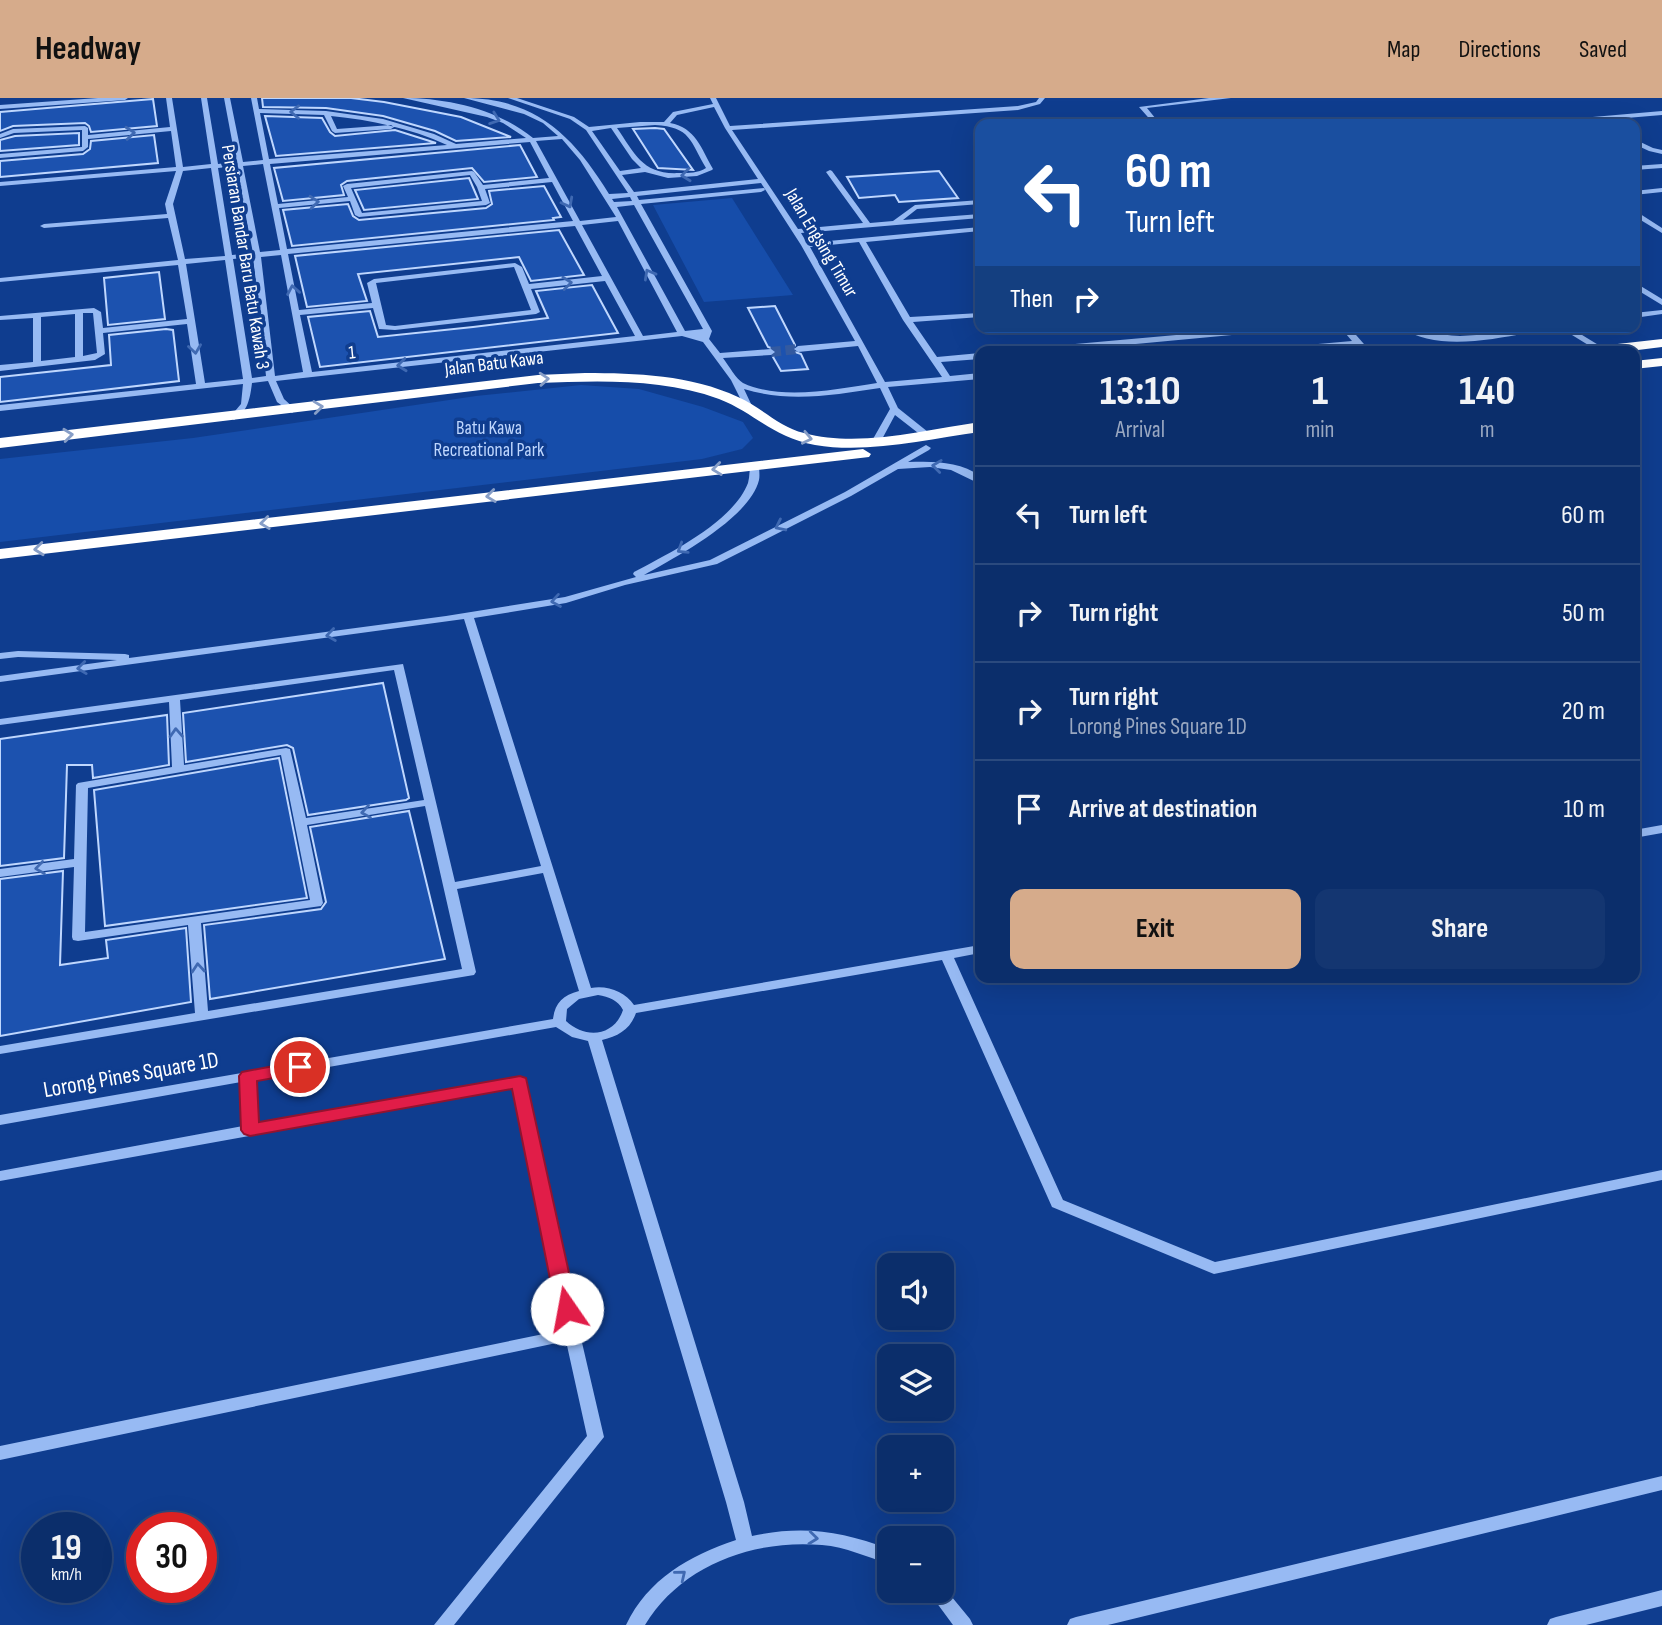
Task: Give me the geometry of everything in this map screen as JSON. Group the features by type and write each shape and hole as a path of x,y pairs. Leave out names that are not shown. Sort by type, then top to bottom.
{"highway":[{"path":"1632,346 1662,343"},
{"path":"1640,364 1662,362"},
{"name":"Jalan Batu Kawa","path":"0,443 538,379 585,377 639,378 676,383 748,406 771,426 799,437 820,441 975,441"},
{"path":"754,464 771,446 774,435 771,426"},
{"name":"Jalan Batu Kawa","path":"0,554 754,464 925,441 975,428"}],"street":[{"path":"0,107 125,98"},
{"path":"169,98 180,169 169,204 182,263 201,387"},
{"name":"Persiaran Bandar Baru Batu Kawah 3","path":"204,98 248,382 244,404 234,417"},
{"name":"Persiaran Bandar Baru Batu Kawah 3","path":"227,98 257,256 271,379 280,400 292,410"},
{"path":"254,98 308,375"},
{"path":"406,98 463,108 495,118 522,130 532,139 640,338"},
{"path":"467,98 504,106 545,122 564,137 611,205 682,334"},
{"path":"511,98 572,118 588,129 637,202 718,356 738,384 748,406"},
{"path":"729,128 1018,108 1038,103 1041,98"},
{"path":"1153,119 1142,107 1228,98"},
{"path":"666,123 675,113 714,101"},
{"name":"Jalan Engsing Timur","path":"714,101 805,245 894,409 925,441"},
{"path":"257,111 326,113 404,125 456,146"},
{"path":"326,113 335,131 404,125"},
{"path":"1593,119 1662,113"},
{"path":"588,129 666,123 685,129 710,169 702,173 665,177 645,170 618,173"},
{"path":"613,127 645,170"},
{"path":"42,153 43,128"},
{"path":"0,136 5,132 43,128 85,128 83,149 0,156"},
{"path":"85,137 174,129"},
{"path":"0,184 564,137"},
{"path":"1640,144 1662,152"},
{"path":"1640,168 1662,166"},
{"path":"830,172 868,225"},
{"path":"468,173 474,174 487,202 363,216 357,214 352,199 348,184 468,173"},
{"path":"481,187 555,180"},
{"path":"606,197 766,185"},
{"path":"611,205 766,185"},
{"path":"1640,192 1662,190"},
{"path":"276,206 352,199"},
{"path":"895,223 915,207 975,202"},
{"path":"44,226 171,216"},
{"path":"797,232 975,216"},
{"path":"1640,216 1662,231"},
{"path":"0,279 229,259 619,219"},
{"path":"805,245 975,229"},
{"path":"861,239 907,320 948,379"},
{"path":"515,265 536,312 387,328 382,327 375,304 371,283 374,281 515,265"},
{"path":"526,288 608,278"},
{"path":"1640,288 1661,301"},
{"path":"297,313 375,304"},
{"path":"79,311 79,359"},
{"path":"0,318 79,311 97,312 101,354 0,368"},
{"path":"1640,315 1662,312"},
{"path":"37,315 37,364"},
{"path":"907,320 975,315"},
{"path":"99,331 191,321"},
{"path":"1080,346 1225,333"},
{"path":"1349,333 1361,346"},
{"path":"1421,333 1455,339 1505,333"},
{"path":"1573,333 1596,346"},
{"name":"1","path":"0,408 640,338 682,334 707,335"},
{"path":"1120,342 1123,346"},
{"path":"798,349 860,343"},
{"path":"1325,346 1358,343"},
{"path":"718,356 771,352"},
{"path":"936,360 975,356"},
{"path":"738,384 754,390 791,396 816,396 883,385 975,376"},
{"path":"878,439 894,409"},
{"path":"0,679 566,600 622,583 713,562 848,494 895,466 925,441"},
{"path":"622,583 681,550 726,520 750,489 756,469 754,464"},
{"path":"895,466 931,465 975,475"},
{"path":"468,615 586,992"},
{"path":"0,656 18,654 160,658"},
{"path":"0,722 399,666 469,972 0,1050"},
{"path":"174,697 178,769"},
{"path":"286,751 317,903 78,937 82,785 178,769 286,751"},
{"path":"300,822 430,802"},
{"path":"1640,833 1662,829"},
{"path":"0,873 80,862"},
{"path":"450,887 547,869"},
{"path":"194,920 202,1017"},
{"path":"630,1010 975,950"},
{"path":"946,955 1057,1203 1214,1268 1662,1175"},
{"path":"598,991 620,997 630,1010 624,1026 616,1032 594,1037 572,1034 559,1022 561,1007 575,996 586,992 598,991"},
{"name":"Lorong Pines Square 1D","path":"0,1120 559,1022"},
{"path":"594,1037 735,1502 745,1543"},
{"path":"248,1076 250,1130"},
{"path":"0,1176 520,1082 596,1437 443,1625"},
{"path":"0,1453 572,1334"},
{"path":"1076,1625 1662,1483"},
{"path":"635,1625 654,1597 695,1564 745,1543 796,1536 847,1542 877,1553"},
{"path":"1556,1625 1662,1598"},
{"path":"947,1603 964,1625"}],"green space":[{"path":"732,198 793,295 704,302 653,205"},
{"name":"Batu Kawa Recreational Park","path":"581,385 639,389 703,407 743,422 753,438 742,449 702,459 0,542 0,459 193,438 476,396"}],"building":[{"path":"262,98 351,98 384,102 461,117 511,137 456,141 435,131 383,116 326,108 263,107"},
{"path":"153,99 157,126 91,132 85,123 13,126 0,131 0,112"},
{"path":"265,116 322,118 335,136 395,130 436,143 276,156"},
{"path":"633,129 664,129 693,170 658,168"},
{"path":"79,133 79,145 0,151 0,140 15,136"},
{"path":"154,135 158,163 0,177 0,161 83,154 90,149 91,141"},
{"path":"520,145 537,177 484,182 472,168 347,181 341,185 344,195 283,201 274,168"},
{"path":"939,171 958,198 899,202 895,195 859,198 847,177"},
{"path":"469,178 478,199 364,210 355,190"},
{"path":"544,186 561,217 553,218 554,220 292,246 283,210 348,204 353,216 359,220 486,208 492,204 489,191"},
{"path":"559,230 584,275 531,281 519,257 358,274 367,301 307,307 295,256"},
{"path":"159,272 165,319 108,325 104,278"},
{"path":"592,285 618,333 320,367 308,317 370,311 378,337 473,327 548,318 536,291"},
{"path":"775,306 795,345 792,351 801,354 808,369 781,371 773,357 777,350 768,347 748,308"},
{"path":"173,330 179,381 0,402 0,377 111,365 109,335"},
{"path":"383,683 409,798 406,800 308,815 293,748 287,745 186,762 183,713"},
{"path":"167,715 169,765 93,778 92,765 67,765 64,858 0,866 0,739"},
{"path":"279,758 307,898 105,926 94,790"},
{"path":"409,811 445,959 210,999 204,925 321,909 326,902 310,827"},
{"path":"63,871 60,965 108,958 106,940 186,928 191,1002 0,1036 0,879"}],"tunnel":[{"path":"771,352 798,349"}],"route":[{"path":"300,1067 248,1076 250,1130 520,1082 567,1309"}]}
